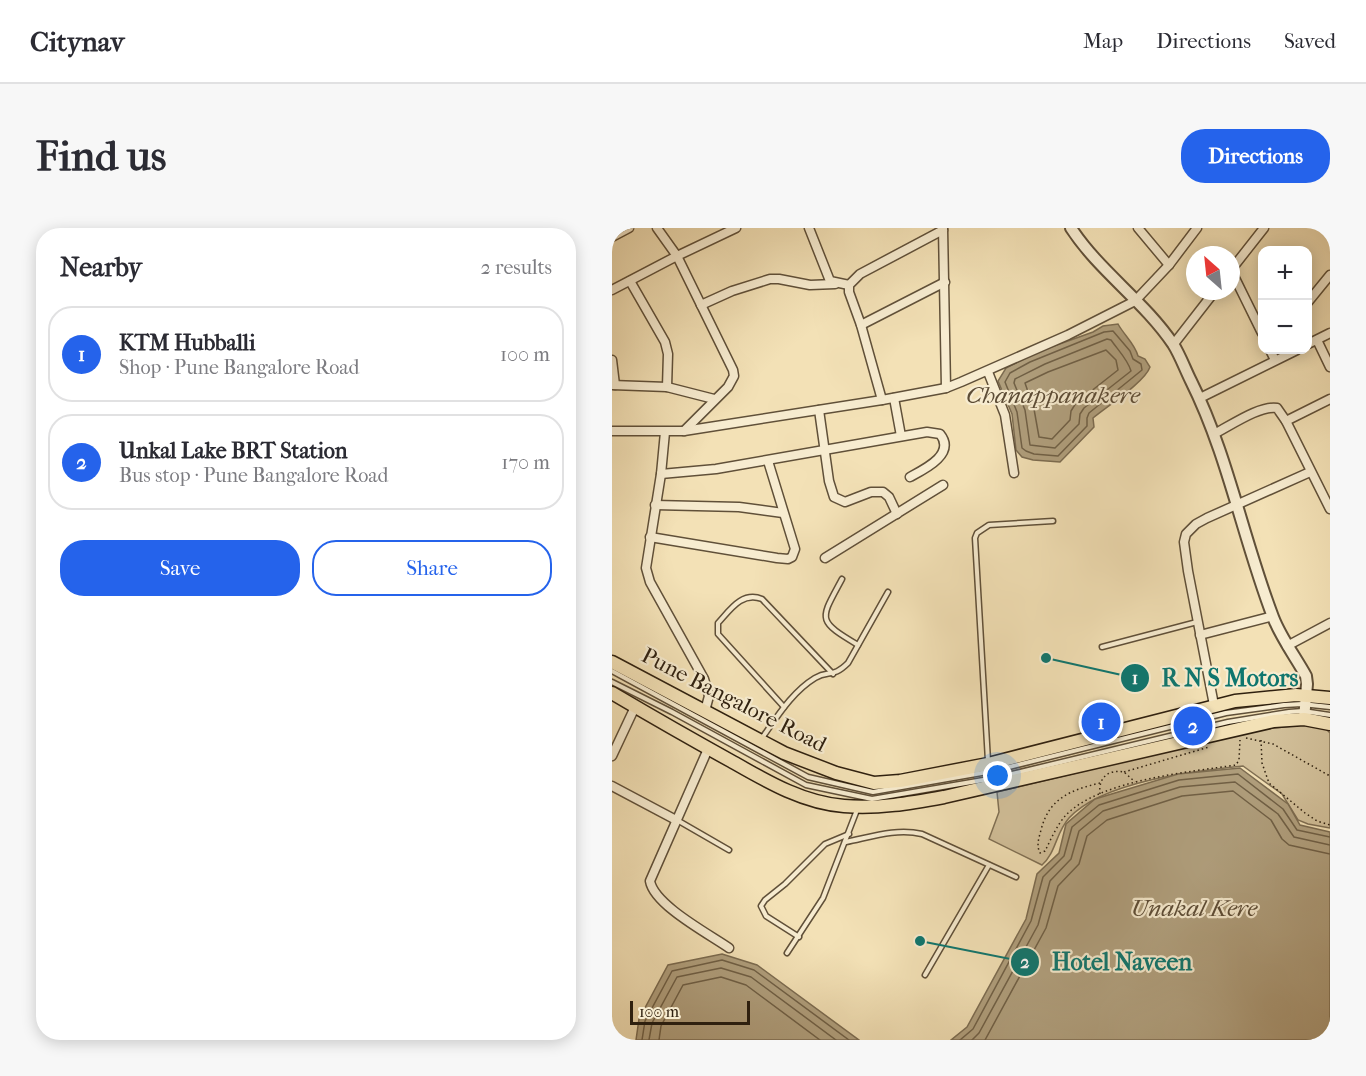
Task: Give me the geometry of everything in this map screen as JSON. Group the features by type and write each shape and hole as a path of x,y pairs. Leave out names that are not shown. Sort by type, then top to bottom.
{"main road":[{"name":"Pune Bangalore Road","path":"612,662 760,741 809,764 874,783 900,781 988,764 1215,705 1267,697 1305,708 1330,724"},
{"name":"Pune Bangalore Road","path":"612,693 708,749 793,794 815,801 858,807 891,806 944,797 1107,760 1275,721 1330,698"}],"street":[{"path":"612,237 629,228"},
{"path":"657,228 677,255 733,370 732,381 684,431"},
{"path":"612,290 734,228"},
{"path":"809,228 826,276 835,284"},
{"path":"1071,228 1092,256 1173,345 1200,398 1214,434 1273,616 1287,646 1306,676 1305,708"},
{"path":"1138,228 1169,265"},
{"path":"612,430 684,431 946,388 988,372 1084,328 1135,301 1169,265 1197,228"},
{"path":"1240,259 1264,228"},
{"path":"882,400 861,325 849,292 849,285 860,274 943,229 946,388"},
{"path":"1310,300 1330,275"},
{"path":"701,305 732,291 770,279 810,285 849,285"},
{"path":"630,281 665,342 668,354 667,387"},
{"path":"861,325 945,282"},
{"path":"1240,288 1258,323"},
{"path":"1173,345 1208,300"},
{"path":"1312,342 1330,333"},
{"path":"1317,340 1330,367"},
{"path":"1272,354 1275,360"},
{"path":"1200,398 1288,354"},
{"path":"612,360 613,385 667,387 714,399"},
{"path":"988,372 1007,421 1014,473"},
{"path":"894,398 901,436"},
{"path":"1287,421 1330,399"},
{"path":"1214,434 1261,410 1272,407 1281,411 1330,509"},
{"path":"819,410 831,492 834,497 844,502 871,492 883,492 897,514"},
{"path":"665,432 661,474 646,568 651,582 704,680 709,696 705,711"},
{"path":"661,474 768,460 901,436 935,432 943,436 944,449 939,457 929,467 910,477"},
{"path":"650,537 788,559 794,554 795,549 768,460"},
{"path":"1215,705 1184,542 1186,534 1196,524 1207,518 1310,472"},
{"path":"825,558 943,485"},
{"path":"656,505 739,507 783,513"},
{"path":"1200,635 1273,616"},
{"path":"1287,646 1330,623"},
{"path":"612,756 635,707"},
{"path":"708,749 652,876 651,887 667,906 729,948"},
{"path":"612,786 676,820"}],"lane":[{"path":"988,764 975,538 977,533 989,525 1053,521"},
{"path":"842,579 825,611 826,620 834,629 858,645"},
{"path":"760,741 784,707 817,677 840,671 848,663 888,592"},
{"path":"784,707 718,634 718,623 736,603 745,597 753,596 762,599 833,674"},
{"path":"1102,647 1198,622"},
{"path":"612,672 808,777 873,792 993,771 1226,713 1264,706 1330,707"},
{"path":"612,682 806,785 872,799 995,778 1228,722 1305,708 1330,715"},
{"path":"787,953 823,898 858,807"},
{"path":"676,820 729,850"},
{"path":"846,842 910,831 922,834 1016,877"},
{"path":"799,937 766,916 761,906 825,844 849,834"},
{"path":"925,975 989,865"}],"path":[{"path":"1100,783 1071,792 1046,813 1038,844 1040,853 1045,851 1065,816 1083,802 1135,782 1236,765 1239,760 1240,739 1261,740 1291,753 1330,776"},
{"path":"1261,740 1262,763 1269,783 1305,813 1317,821 1330,825"},
{"path":"1100,795 1100,783 1104,776 1112,772 1124,772 1212,746"},
{"path":"1124,772 1135,782"}],"shaded area":[{"path":"1302,725 1326,729 1330,733 1330,828 1298,820 1282,794 1243,766 1151,780 1104,795 1084,805 1069,818 1050,855 1042,865 989,839 999,812 997,792 1255,730"}],"water":[{"name":"Chanappanakere","path":"1118,324 1138,356 1145,359 1150,367 1147,373 1093,418 1094,427 1060,462 1022,457 1016,450 1012,414 998,381 1006,368 1040,351 1093,332 1103,326"},
{"name":"Unakal Kere","path":"1240,768 1288,804 1300,825 1330,832 1330,1040 951,1040 967,1027 1026,919 1037,874 1059,853 1066,824 1095,799 1178,774"},
{"path":"722,954 757,965 859,1040 636,1040 639,1019 668,965"}],"place":[{"name":"R N S Motors","path":"1046,658"},
{"name":"KTM Hubballi","path":"1101,722"},
{"name":"Unkal Lake BRT Station","path":"1193,726"},
{"name":"Hotel Naveen","path":"920,941"}]}
